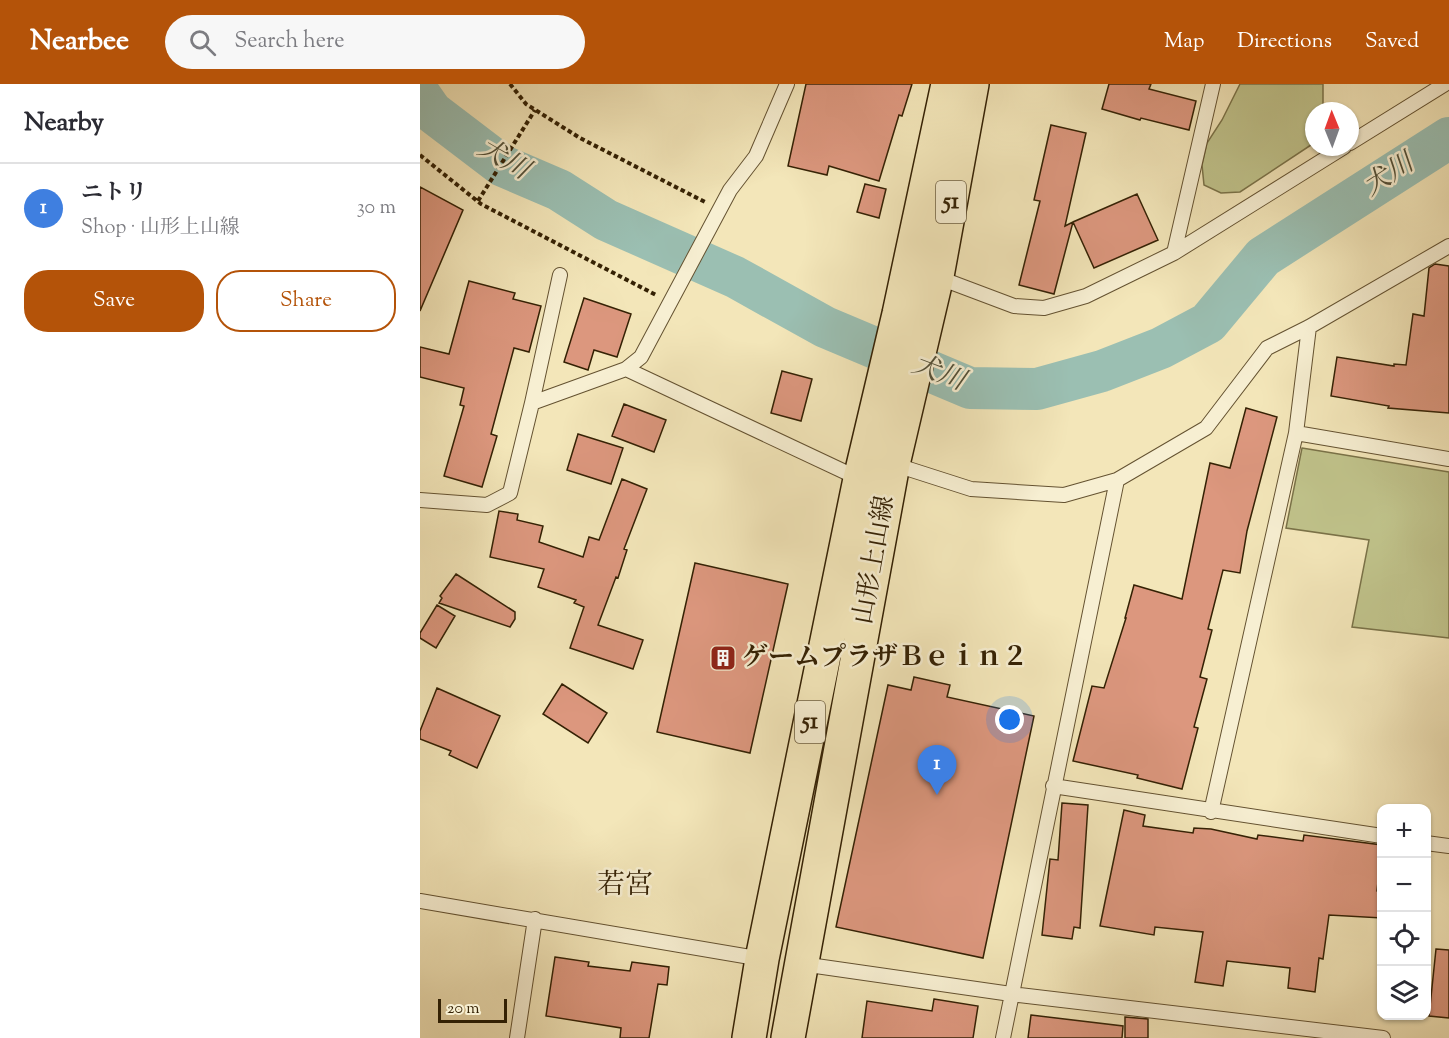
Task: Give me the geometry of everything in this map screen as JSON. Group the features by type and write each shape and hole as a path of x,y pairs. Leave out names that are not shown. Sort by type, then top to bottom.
{"main road":[{"name":"51","path":"913,317 948,84"},
{"name":"山形上山線","path":"748,1038 860,479 891,410 913,317 937,276 972,84"},
{"name":"山形上山線","path":"788,1038 893,464 891,410"}],"lane":[{"path":"532,403 626,369 641,357 730,190 756,156 787,84"},
{"path":"1174,253 1213,84"},
{"path":"1359,137 1445,84"},
{"path":"937,276 1014,306 1044,308 1086,296 1174,253 1330,156"},
{"path":"893,464 971,489 1064,495 1117,480 1206,428 1267,348 1309,327 1449,246"},
{"path":"420,500 487,505 510,492 560,275"},
{"path":"1211,812 1296,433 1309,327"},
{"path":"626,369 860,479"},
{"path":"1296,433 1449,459"},
{"path":"1003,1038 1117,480"},
{"path":"1053,786 1211,812 1377,835"},
{"path":"1431,844 1449,846"},
{"path":"420,901 762,959"},
{"path":"517,1038 535,919"},
{"path":"801,963 1011,994 1383,1038"}],"path":[{"path":"510,84 526,104 535,111 580,138 720,209"},
{"path":"478,201 535,111"},
{"path":"420,155 478,201 612,270 670,303"}],"green space":[{"path":"1240,84 1323,84 1323,102 1305,102 1305,149 1240,192 1221,193 1204,185 1202,165 1207,143 1222,120"},
{"path":"1302,448 1449,472 1449,638 1352,627 1369,540 1286,528"}],"building":[{"path":"806,84 912,84 902,116 899,115 879,181 829,166 827,175 788,166"},
{"path":"1109,84 1151,84 1149,89 1196,101 1189,130 1102,109"},
{"path":"1051,125 1086,133 1065,226 1073,222 1054,294 1019,285 1040,201 1034,200"},
{"path":"865,184 886,189 879,218 857,212"},
{"path":"420,187 463,210 420,311"},
{"path":"1137,194 1158,240 1094,268 1073,222"},
{"path":"1435,264 1449,266 1449,413 1388,408 1389,406 1331,396 1337,357 1394,366 1394,364 1406,365 1413,314 1424,316 1429,268"},
{"path":"469,281 515,293 513,299 541,306 529,352 514,348 491,434 497,436 482,487 444,476 464,406 460,405 464,388 420,377 420,347 449,354"},
{"path":"584,298 631,314 617,357 594,350 588,370 564,362"},
{"path":"782,371 812,379 801,421 771,413"},
{"path":"624,404 666,420 654,452 612,436"},
{"path":"1246,408 1277,417 1247,531 1240,573 1223,570 1208,629 1212,630 1200,677 1207,679 1194,727 1198,728 1182,789 1137,778 1138,775 1073,761 1092,686 1104,688 1134,585 1182,599 1210,463 1230,468"},
{"path":"578,434 623,448 611,484 567,470"},
{"path":"622,479 647,489 624,549 627,550 618,578 616,577 598,625 643,640 633,669 570,648 584,607 574,603 576,600 538,587 544,569 490,557 499,511 518,514 517,520 543,526 539,542 583,557 589,537 599,540"},
{"name":"ゲームプラザＢｅｉｎ２","path":"695,563 788,584 750,753 657,732"},
{"path":"456,574 515,612 515,619 510,627 439,603 442,598 440,596"},
{"path":"437,605 455,616 436,648 420,638 420,633"},
{"path":"914,677 950,685 947,697 1034,716 983,958 836,927 888,685 911,690"},
{"path":"562,684 607,713 588,743 543,714"},
{"path":"437,688 500,716 477,768 449,755 451,751 420,739 420,731"},
{"path":"1062,803 1088,805 1080,928 1074,927 1072,939 1042,935 1050,859 1058,860"},
{"path":"1124,810 1145,815 1143,826 1193,833 1194,828 1211,829 1257,839 1258,835 1303,841 1304,835 1377,844 1377,918 1329,915 1323,959 1319,958 1315,992 1288,988 1290,968 1227,961 1223,986 1195,982 1203,932 1155,927 1154,935 1100,926"},
{"path":"1436,949 1449,950 1449,1018 1431,1016"},
{"path":"555,957 589,962 588,966 630,971 632,962 669,967 667,985 658,984 649,1038 620,1038 621,1028 546,1016"},
{"path":"934,999 978,1006 973,1038 862,1038 867,1001 932,1011"},
{"path":"1031,1015 1123,1026 1122,1038 1028,1038"},
{"path":"1125,1017 1148,1019 1148,1038 1125,1038"}],"waterway":[{"name":"犬川","path":"420,95 432,112 503,166 559,190 606,220 735,277 825,327 970,388 1037,389 1102,371 1161,348 1208,323 1263,257 1449,138"}],"place":[{"name":"ゲームプラザＢｅｉｎ２","path":"723,658"},
{"name":"ニトリ","path":"937,795"}],"district":[{"name":"若宮","path":"625,886"}]}
